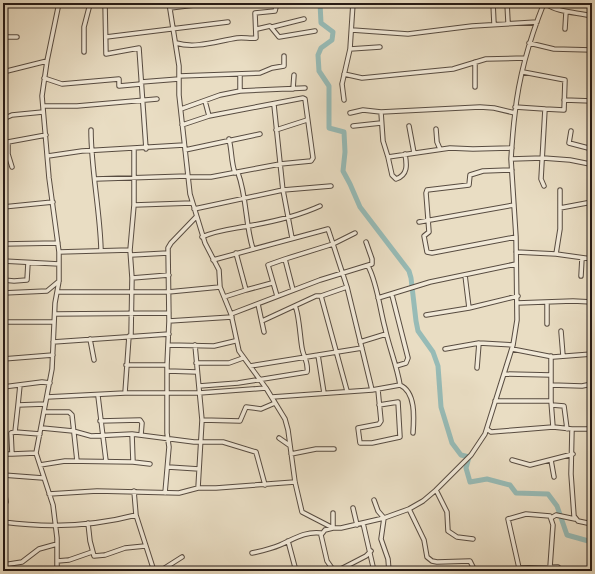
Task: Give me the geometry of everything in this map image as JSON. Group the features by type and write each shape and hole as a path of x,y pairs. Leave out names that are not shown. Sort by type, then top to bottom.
{"street":[{"path":"57,571 56,527 53,505 36,453 50,383 54,322 59,281 59,252 49,178 43,106 46,61 59,3"},
{"path":"83,3 109,3"},
{"path":"105,3 106,54 139,48 146,149"},
{"path":"169,3 176,43 184,148 192,203 202,237 220,275 220,287 231,316 236,341 244,358 266,388 285,419 295,482 302,512 333,528"},
{"path":"176,43 184,46 201,45 241,38 256,38 257,29 255,13 275,11 277,3"},
{"path":"344,100 342,84 350,49 353,3"},
{"path":"493,3 494,24"},
{"path":"507,3 508,22"},
{"path":"252,553 313,532 321,533 325,530 333,528 357,525 384,518 409,509 423,501 436,490 469,456 487,429 512,349 517,320 518,296 516,238 511,159 514,113 525,58 544,3 566,12 578,12 592,16"},
{"path":"84,52 84,27 90,4"},
{"path":"170,8 202,4"},
{"path":"565,29 566,12"},
{"path":"257,29 272,27 304,18"},
{"path":"106,37 151,31 174,30 228,22"},
{"path":"352,30 408,34 508,22 537,22"},
{"path":"272,27 279,37 315,31"},
{"path":"3,37 17,36"},
{"path":"529,43 554,49 592,50"},
{"path":"350,49 380,47"},
{"path":"44,78 62,84 119,79 119,86 179,78 240,75 260,73 272,68 284,66 284,56"},
{"path":"344,74 362,78 440,71 486,59 525,58"},
{"path":"3,72 46,61"},
{"path":"475,62 475,87"},
{"path":"516,107 564,110 565,80 523,72"},
{"path":"240,75 240,91"},
{"path":"293,89 294,75"},
{"path":"181,109 240,91 305,88"},
{"path":"95,179 188,176 211,177 280,164 312,160 305,99 303,98 274,105 209,116 182,125"},
{"path":"43,106 77,106 156,99"},
{"path":"564,100 592,102"},
{"path":"205,101 209,116"},
{"path":"274,105 283,190 292,238"},
{"path":"350,112 363,110 381,112 480,107 494,108 514,113"},
{"path":"544,186 541,179 545,109"},
{"path":"3,112 4,119 12,115 44,112"},
{"path":"381,112 383,141 392,176 396,179 402,176 405,172 405,154"},
{"path":"276,130 307,120"},
{"path":"276,124 283,127"},
{"path":"352,126 381,124"},
{"path":"409,126 414,153"},
{"path":"436,129 437,142 440,149"},
{"path":"91,130 91,152 99,213 101,250"},
{"path":"571,131 569,143 592,149"},
{"path":"48,156 134,149 184,148 260,134"},
{"path":"12,167 9,156 8,142 46,135"},
{"path":"229,139 232,152 232,163 242,184 252,249"},
{"path":"388,157 440,149 512,148"},
{"path":"125,393 126,365 132,313 130,250 134,205 134,149"},
{"path":"3,157 9,156"},
{"path":"511,159 543,158 570,160 590,164 592,159"},
{"path":"512,170 476,172 470,175 469,185 427,190 426,193 429,215 427,220 429,232 424,236 424,239 426,250 429,253 516,238"},
{"path":"194,209 283,190 331,186"},
{"path":"556,254 560,190"},
{"path":"3,206 53,202"},
{"path":"134,205 192,203"},
{"path":"560,208 592,203"},
{"path":"202,237 220,230 248,226 320,206"},
{"path":"419,222 514,206"},
{"path":"165,493 168,467 168,248 196,217"},
{"path":"213,260 328,229 347,287 372,390"},
{"path":"277,296 268,265 333,244 355,233"},
{"path":"169,321 231,316 293,290 342,273 368,266 373,263 366,242"},
{"path":"3,244 58,243"},
{"path":"59,252 130,250"},
{"path":"516,252 556,254 592,259"},
{"path":"236,253 246,290"},
{"path":"131,255 168,254"},
{"path":"580,276 582,258"},
{"path":"285,259 293,290"},
{"path":"3,261 59,264"},
{"path":"3,280 27,280 28,263"},
{"path":"378,298 392,295 430,282 516,264"},
{"path":"368,266 378,298 400,385"},
{"path":"132,278 169,275"},
{"path":"465,275 469,308"},
{"path":"48,290 59,281"},
{"path":"224,297 272,283"},
{"path":"3,293 48,290 57,294 131,291 168,292 220,287"},
{"path":"262,321 316,296 321,296 347,287"},
{"path":"392,295 408,358 406,363 396,366"},
{"path":"321,296 347,391"},
{"path":"426,315 469,308 518,296"},
{"path":"517,303 573,300 592,302"},
{"path":"547,302 547,324"},
{"path":"258,304 264,332"},
{"path":"199,386 238,383 307,372 306,357 302,348 297,323 298,314 295,306"},
{"path":"55,314 169,313"},
{"path":"3,322 54,322"},
{"path":"561,331 563,356"},
{"path":"53,342 169,334"},
{"path":"360,342 386,334"},
{"path":"90,339 94,360"},
{"path":"168,345 214,346 236,341"},
{"path":"444,349 479,343 513,344"},
{"path":"477,368 479,343"},
{"path":"195,345 202,420 198,488"},
{"path":"250,366 362,348"},
{"path":"512,349 550,356 592,354"},
{"path":"3,359 53,355"},
{"path":"318,355 324,393"},
{"path":"550,356 553,427"},
{"path":"196,363 229,363 244,358"},
{"path":"126,365 167,365"},
{"path":"3,367 4,387 42,382 50,383"},
{"path":"168,371 198,372"},
{"path":"504,374 551,376"},
{"path":"551,385 582,386 592,384"},
{"path":"15,432 20,385"},
{"path":"272,397 378,390 400,385 407,389 410,394 414,416 413,433"},
{"path":"47,397 98,396 125,393 199,393 266,388"},
{"path":"378,390 381,421 379,424 358,428 360,443 372,443 400,437 398,402 380,404"},
{"path":"98,396 106,462"},
{"path":"495,401 551,403 564,406 567,429"},
{"path":"202,420 240,421 246,407 261,408 275,403"},
{"path":"18,405 45,404"},
{"path":"44,412 69,412 72,415 77,461"},
{"path":"100,421 140,420 142,423 141,435"},
{"path":"487,429 491,432 553,427 567,429 592,429"},
{"path":"42,428 102,436 132,434 168,440 223,442 254,450 258,456 265,485"},
{"path":"572,429 571,437 573,454 571,479 576,519"},
{"path":"12,454 10,433 40,434"},
{"path":"132,434 133,462"},
{"path":"279,438 289,445"},
{"path":"291,454 334,449"},
{"path":"3,454 36,453"},
{"path":"512,460 530,465 573,454"},
{"path":"551,460 554,478"},
{"path":"40,464 77,461 133,462 150,464"},
{"path":"168,467 199,469"},
{"path":"3,476 43,478"},
{"path":"3,482 6,502 3,506"},
{"path":"49,494 97,491 165,493 185,492 198,488 295,482"},
{"path":"436,490 447,510 448,531 457,537 472,539"},
{"path":"134,491 136,515 154,571"},
{"path":"374,500 378,511 384,518 381,539 388,559 389,571"},
{"path":"353,508 357,525"},
{"path":"409,509 424,540 427,557 432,561 437,562 470,561 475,571"},
{"path":"333,513 333,528"},
{"path":"550,567 553,525 551,518 546,515 526,514 508,519 519,568 560,567 562,571"},
{"path":"3,522 56,527 121,519 136,515"},
{"path":"551,518 556,515 592,524"},
{"path":"88,523 92,552 94,556 97,557 125,548 145,546"},
{"path":"363,523 371,551 374,571"},
{"path":"321,533 326,558 334,571"},
{"path":"288,541 296,571"},
{"path":"8,571 4,566 22,562 39,549 57,544"},
{"path":"337,571 366,556 371,551"},
{"path":"57,561 69,560 92,552"},
{"path":"160,571 182,557"}],"waterway":[{"path":"320,3 321,23 333,32 332,40 321,48 318,55 319,71 329,86 329,128 344,132 345,152 343,171 360,207 409,271 418,331 433,352 438,366 441,407 452,443 461,455 469,457 466,468 470,482 487,479 510,485 516,493 548,494 557,506 567,535 592,542"}]}
